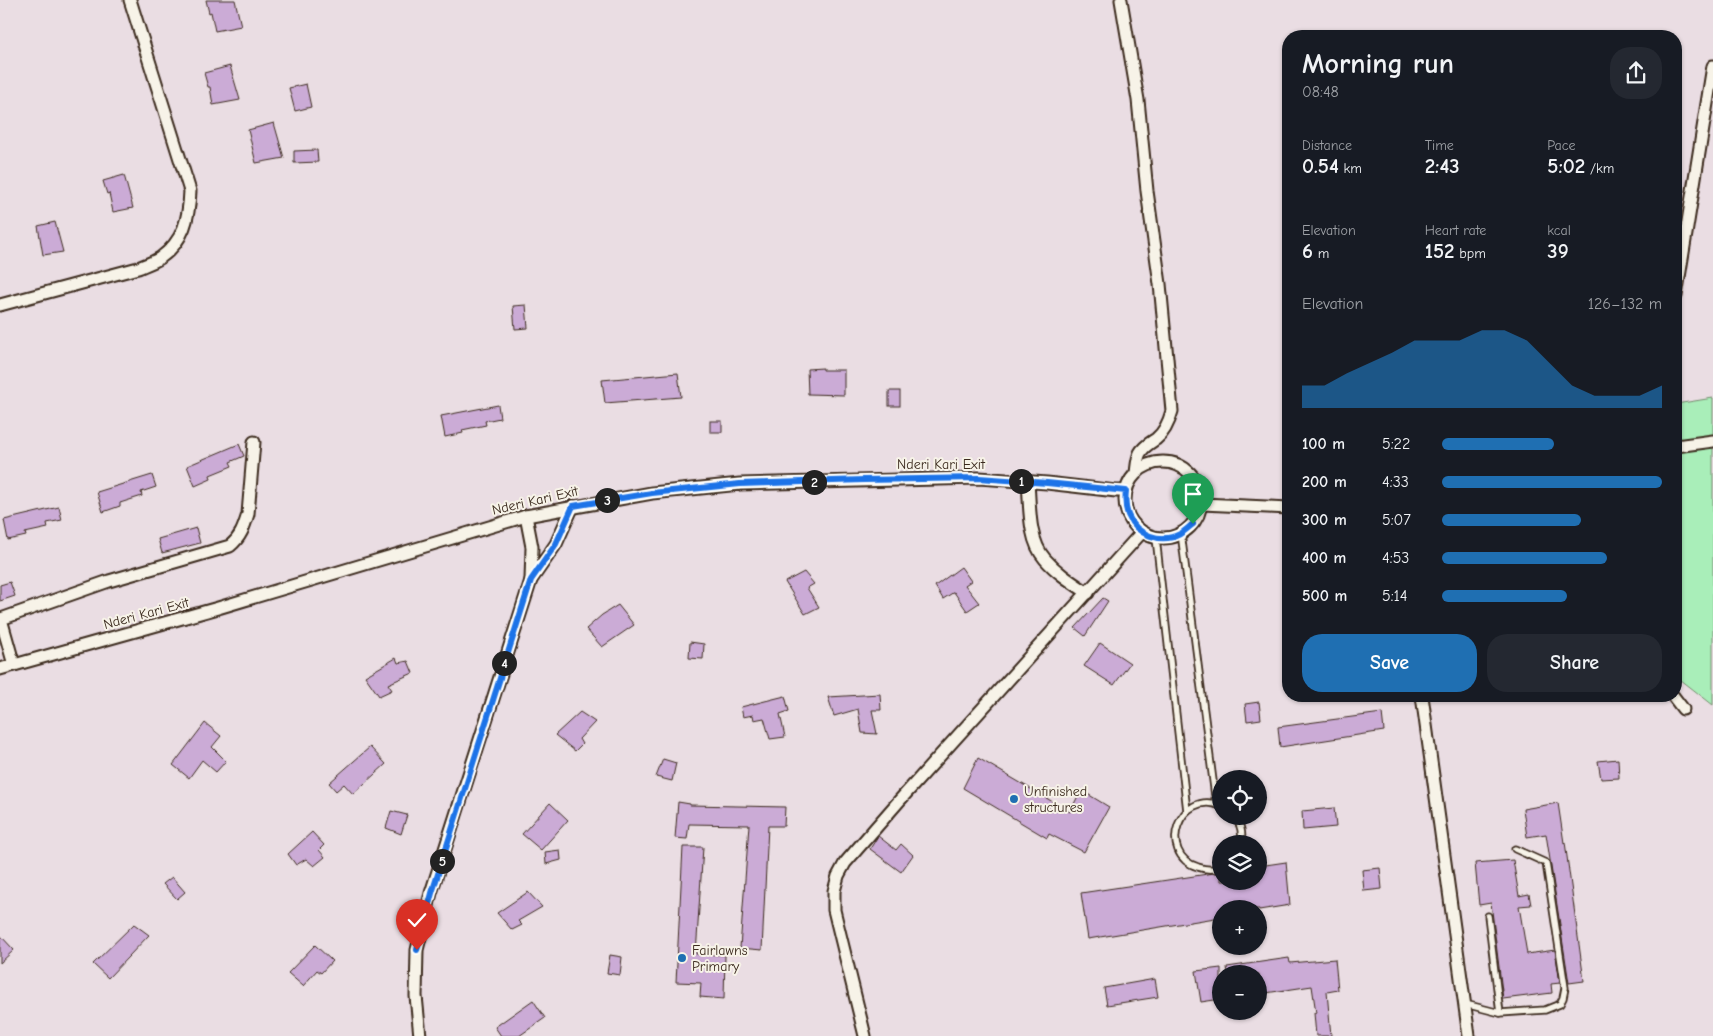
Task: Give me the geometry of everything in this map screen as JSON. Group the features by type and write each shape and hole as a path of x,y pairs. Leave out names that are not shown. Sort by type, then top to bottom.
{"street":[{"path":"0,305 138,268 160,258 176,243 186,223 190,190 130,0"},
{"path":"1121,0 1138,100 1147,191 1160,284 1172,411 1165,429 1157,438 1143,448 1139,454 1136,473 1126,491 1125,503 1128,514 1134,524 1142,532 1156,538 1169,538 1181,533 1193,524 1202,504 1197,483 1189,473 1178,466 1165,462 1152,464 1136,473"},
{"path":"1682,259 1713,66"},
{"path":"1682,445 1713,441"},
{"path":"14,665 0,619 109,581 230,546 237,540 248,514 254,442"},
{"name":"Nderi Kari Exit","path":"0,669 218,608 526,516 652,493 740,484 979,478 1126,491"},
{"path":"1028,481 1031,524 1036,542 1044,558 1060,573 1088,593"},
{"path":"1202,504 1282,508"},
{"path":"531,580 556,544 573,506"},
{"path":"420,1036 416,996 417,950 434,884 531,580 532,547 526,516"},
{"path":"865,1036 834,910 834,891 838,876 845,863 1142,532"},
{"path":"1423,702 1469,1036"},
{"path":"1678,702 1683,709"}],"lane":[{"path":"1181,533 1214,770"},
{"path":"1156,538 1186,812"},
{"path":"1212,804 1206,803 1196,806 1186,812 1176,830 1179,852 1186,860 1195,867 1212,868"},
{"path":"1465,1004 1500,1013 1545,1010 1560,1004 1564,998 1565,988 1546,862 1515,848"},
{"path":"1488,916 1500,1013"}],"green space":[{"path":"1713,398 1713,705 1682,681 1682,403"}],"building":[{"path":"206,0 235,0 241,26 215,31"},
{"path":"230,66 240,100 213,105 210,87 208,87 204,73"},
{"path":"306,84 311,107 295,111 289,88"},
{"path":"274,123 284,158 256,163 248,130"},
{"path":"317,150 318,162 294,163 294,151"},
{"path":"124,175 133,208 113,212 109,193 107,194 103,181"},
{"path":"55,222 63,252 43,255 38,226"},
{"path":"526,305 528,328 515,329 513,306"},
{"path":"823,368 823,370 844,370 844,395 808,394 807,369"},
{"path":"678,373 681,397 605,403 602,380"},
{"path":"889,391 900,391 900,406 889,406"},
{"path":"498,405 500,418 485,421 486,425 462,430 463,433 445,437 441,416"},
{"path":"710,421 722,421 722,432 710,432"},
{"path":"239,444 244,456 230,462 232,466 210,475 211,479 195,486 187,466"},
{"path":"152,475 156,487 141,492 142,496 120,503 120,506 103,512 97,492"},
{"path":"59,507 62,520 47,523 48,528 25,533 26,536 8,540 4,520"},
{"path":"196,528 200,543 162,553 158,539"},
{"path":"961,567 971,581 965,585 979,603 967,611 954,592 943,599 935,586"},
{"path":"804,572 814,584 807,588 819,607 805,614 785,582"},
{"path":"10,582 15,596 0,601 0,585"},
{"path":"1103,598 1108,601 1085,636 1075,628"},
{"path":"618,605 634,625 602,647 586,629 602,615"},
{"path":"690,642 704,644 703,659 689,658"},
{"path":"1100,643 1130,663 1114,685 1084,666"},
{"path":"396,658 398,663 408,661 413,673 388,684 392,690 379,696 365,676"},
{"path":"880,694 881,710 872,710 877,734 862,733 858,709 834,716 828,697"},
{"path":"785,696 789,711 780,714 785,737 770,739 764,718 754,720 753,715 743,717 741,707"},
{"path":"1259,702 1261,719 1247,721 1245,704"},
{"path":"580,712 595,722 579,739 582,744 575,751 555,735"},
{"path":"1382,713 1384,731 1280,747 1278,727"},
{"path":"205,723 221,736 212,747 226,761 216,772 202,760 189,778 173,765"},
{"path":"370,747 386,764 353,794 344,784 336,791 329,783"},
{"name":"Unfinished structures","path":"978,758 1070,812 1081,790 1109,807 1084,852 1049,834 1047,838 963,788"},
{"path":"663,759 676,763 672,781 656,777"},
{"path":"1618,759 1619,778 1601,779 1598,761"},
{"path":"678,802 690,805 785,807 784,826 768,826 762,950 740,948 749,825 689,824 687,839 675,838"},
{"path":"550,803 568,820 541,850 522,834"},
{"path":"1558,803 1584,981 1569,983 1546,834 1527,837 1523,809"},
{"path":"1334,808 1336,827 1303,830 1302,811"},
{"path":"391,811 407,815 401,834 386,828"},
{"path":"312,832 324,845 319,850 325,857 314,866 306,859 296,865 288,854"},
{"path":"878,836 896,850 901,844 913,855 901,872 870,849"},
{"path":"683,847 703,847 696,954 725,955 724,999 700,997 701,983 676,982"},
{"path":"560,850 561,860 546,864 545,852"},
{"path":"1513,860 1519,896 1529,894 1531,905 1519,906 1527,954 1555,950 1560,983 1551,984 1552,993 1503,999 1491,903 1479,905 1475,863"},
{"path":"1286,862 1290,905 1267,909 1267,900 1212,900 1212,918 1088,939 1081,893 1212,873 1212,890 1267,890 1267,865"},
{"path":"1380,868 1382,889 1364,891 1362,870"},
{"path":"172,877 185,892 177,899 163,884"},
{"path":"528,892 542,907 518,921 522,925 512,930 497,913"},
{"path":"134,924 149,935 108,978 93,964"},
{"path":"0,935 14,950 0,963"},
{"path":"315,945 332,961 321,973 317,970 303,986 288,973"},
{"path":"610,955 622,957 620,975 607,973"},
{"path":"1289,958 1290,963 1335,959 1338,990 1327,992 1331,1036 1316,1036 1314,1013 1316,1013 1312,986 1267,993 1267,965 1241,965"},
{"path":"1212,969 1212,1000 1201,1002 1196,971"},
{"path":"1155,979 1158,997 1107,1005 1104,988"},
{"path":"533,1000 545,1018 519,1036 501,1036 495,1027"}],"place":[{"name":"Unfinished structures","path":"1014,799"},
{"name":"Fairlawns Primary","path":"682,958"}],"route":[{"path":"417,950 432,893 473,759 531,580 556,544 573,506 652,493 740,484 979,478 1126,491 1125,503 1128,514 1134,524 1142,532 1156,538 1169,538 1181,533 1193,524"}]}
